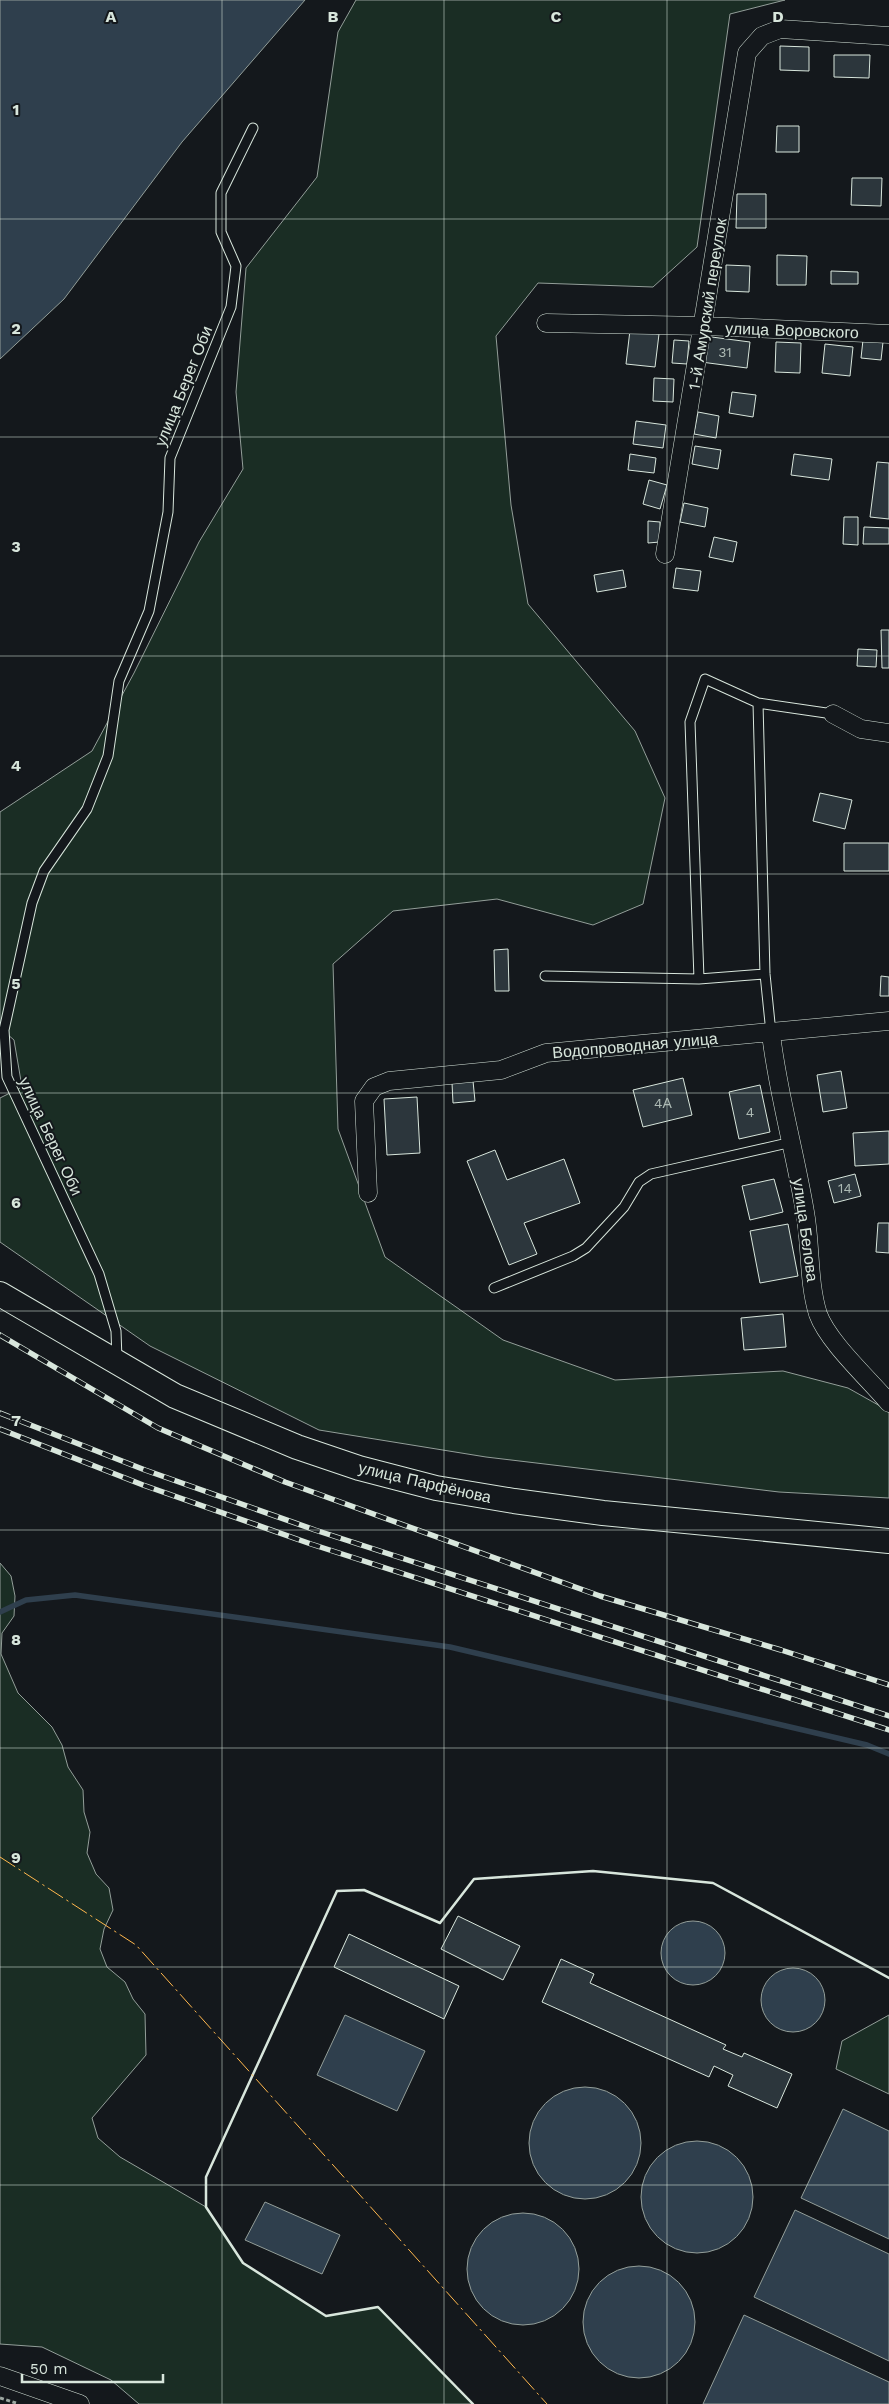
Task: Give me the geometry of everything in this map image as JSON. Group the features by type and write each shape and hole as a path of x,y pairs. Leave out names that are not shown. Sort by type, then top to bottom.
{"main road":[{"name":"улица Парфёнова","path":"0,1294 175,1396 289,1444 359,1468 436,1488 514,1501 889,1541"}],"street":[{"name":"1-й Амурский переулок","path":"665,554 704,326 747,53 762,36 780,29 889,36"},
{"name":"улица Воровского","path":"546,323 704,326 889,334"},
{"path":"833,714 861,729 889,733"},
{"name":"Водопроводная улица","path":"368,1193 364,1102 374,1087 389,1081 501,1070 546,1053 771,1034 889,1021"},
{"name":"улица Белова","path":"771,1034 776,1076 792,1142 806,1214 819,1315 834,1341 889,1403"},
{"path":"0,2376 80,2404"}],"lane":[{"name":"улица Берег Оби","path":"117,1363 116,1331 99,1274 7,1077 4,1030 32,903 44,871 87,809 108,756 120,681 149,610 168,512 170,458 231,307 236,266 221,232 221,193 253,128"},
{"path":"699,979 690,722 704,679 758,703 833,714"},
{"path":"758,703 765,974 771,1034"},
{"path":"546,976 699,979 765,974"},
{"path":"494,1288 573,1256 586,1248 624,1207 640,1182 651,1174 792,1142"}],"path":[{"path":"0,2398 21,2404"}],"green space":[{"path":"356,0 785,0 730,14 697,247 653,287 538,283 496,336 511,505 528,604 635,731 665,798 643,904 593,925 497,899 393,911 333,964 338,1129 385,1257 503,1340 615,1380 783,1371 848,1388 889,1411 889,1498 779,1492 486,1457 319,1430 150,1346 0,1242 0,1098 22,1087 14,1040 0,1028 0,812 92,751 134,673 199,542 243,469 236,392 246,268 317,177 338,32"},
{"path":"0,1563 11,1576 15,1596 14,1616 2,1633 1,1654 18,1693 52,1727 62,1745 68,1767 83,1790 84,1812 90,1832 87,1853 96,1874 109,1888 113,1910 104,1929 100,1949 107,1967 125,1982 133,1999 145,2014 146,2055 92,2118 98,2138 120,2157 206,2207 243,2263 326,2316 378,2307 473,2404 139,2404 111,2380 42,2347 0,2344"},
{"path":"889,2015 889,2094 836,2069 842,2041"}],"water":[{"path":"0,0 305,0 182,142 64,299 0,359"},
{"path":"693,1921 711,1926 716,1930 720,1935 725,1953 720,1971 716,1976 711,1980 693,1985 675,1980 670,1976 666,1971 661,1953 666,1935 670,1930 675,1926"},
{"path":"793,1968 811,1973 816,1977 820,1982 825,2000 820,2018 816,2023 811,2027 793,2032 775,2027 770,2023 766,2018 761,2000 766,1982 770,1977 775,1973"},
{"path":"345,2015 425,2051 397,2111 317,2075"},
{"path":"585,2087 606,2091 625,2103 637,2122 641,2143 637,2164 625,2183 606,2195 585,2199 564,2195 545,2183 533,2164 529,2143 533,2122 545,2103 564,2091"},
{"path":"843,2109 889,2131 889,2239 801,2198"},
{"path":"697,2141 718,2145 737,2157 749,2176 753,2197 749,2218 737,2237 718,2249 697,2253 676,2249 657,2237 645,2218 641,2197 645,2176 657,2157 676,2145"},
{"path":"265,2202 340,2235 322,2274 245,2240"},
{"path":"795,2210 889,2254 889,2361 754,2297"},
{"path":"523,2213 544,2217 563,2229 575,2248 579,2269 575,2290 563,2309 544,2321 523,2325 502,2321 483,2309 471,2290 467,2269 471,2248 483,2229 502,2217"},
{"path":"639,2266 660,2270 679,2282 691,2301 695,2322 691,2343 679,2362 660,2374 639,2378 618,2374 599,2362 587,2343 583,2322 587,2301 599,2282 618,2270"},
{"path":"744,2315 889,2382 889,2404 703,2404"}],"building":[{"path":"780,46 809,47 809,71 780,70"},
{"path":"834,55 870,55 869,78 834,77"},
{"path":"777,126 799,126 799,152 776,152"},
{"path":"852,178 882,178 881,206 851,205"},
{"path":"737,194 766,194 766,228 736,228"},
{"path":"777,255 807,256 806,285 777,285"},
{"path":"726,265 750,266 749,292 726,291"},
{"path":"831,271 858,272 858,284 831,284"},
{"path":"630,330 659,334 655,367 626,364"},
{"path":"704,336 750,342 747,368 701,362"},
{"path":"674,340 689,341 687,364 672,363"},
{"path":"863,340 883,342 881,360 861,358"},
{"path":"776,342 801,343 800,373 775,372"},
{"path":"825,344 853,347 850,376 822,373"},
{"path":"654,378 674,379 673,402 653,401"},
{"path":"732,392 756,395 753,417 729,413"},
{"path":"698,412 719,416 716,438 694,434"},
{"path":"636,421 666,425 663,448 633,444"},
{"path":"695,446 721,450 718,469 692,464"},
{"path":"630,454 656,458 654,473 628,470"},
{"path":"794,454 832,459 829,480 791,475"},
{"path":"877,462 889,463 889,519 870,517"},
{"path":"649,480 667,485 660,509 643,504"},
{"path":"684,503 708,508 705,527 680,522"},
{"path":"844,517 858,517 858,545 843,544"},
{"path":"648,521 660,522 660,542 648,543"},
{"path":"864,527 889,528 889,544 863,544"},
{"path":"714,537 737,542 733,562 709,557"},
{"path":"676,568 701,571 698,591 673,588"},
{"path":"623,570 626,587 597,592 594,575"},
{"path":"881,630 889,630 889,668 882,668"},
{"path":"858,649 877,650 876,667 857,666"},
{"path":"820,793 852,800 845,829 813,821"},
{"path":"844,843 889,843 889,871 844,871"},
{"path":"508,949 509,991 495,991 494,950"},
{"path":"881,976 889,977 889,996 880,996"},
{"path":"841,1071 847,1108 823,1112 817,1075"},
{"path":"683,1078 692,1115 643,1127 633,1090"},
{"path":"473,1081 475,1101 453,1103 452,1083"},
{"path":"760,1085 770,1132 739,1139 729,1092"},
{"path":"417,1097 420,1153 387,1155 384,1099"},
{"path":"889,1131 889,1164 855,1166 853,1133"},
{"path":"495,1150 507,1180 564,1159 580,1203 524,1223 537,1254 509,1265 467,1161"},
{"path":"855,1174 861,1196 834,1203 828,1181"},
{"path":"774,1179 783,1212 750,1220 742,1186"},
{"path":"878,1223 889,1223 889,1253 876,1252"},
{"path":"788,1224 798,1276 760,1283 750,1231"},
{"path":"783,1314 786,1347 744,1350 741,1318"},
{"path":"458,1916 520,1946 503,1980 441,1949"},
{"path":"349,1934 459,1986 444,2019 334,1967"},
{"path":"561,1959 594,1974 590,1983 726,2045 723,2049 742,2057 744,2053 792,2074 777,2108 728,2086 733,2075 714,2066 709,2077 542,2002"}],"waterway":[{"path":"0,1612 26,1600 75,1595 450,1647 867,1745 889,1754"}],"railway":[{"path":"0,1335 158,1428 285,1482 600,1596 781,1650 889,1685"},
{"path":"0,1413 145,1470 315,1530 889,1716"},
{"path":"0,1429 143,1485 311,1544 889,1730"}],"wall":[{"path":"473,2404 378,2307 326,2316 243,2263 206,2207 206,2177 337,1891 364,1890 440,1923 474,1879 593,1871 713,1883 889,1978"}],"power":[{"path":"0,1857 136,1945 547,2404"}]}
